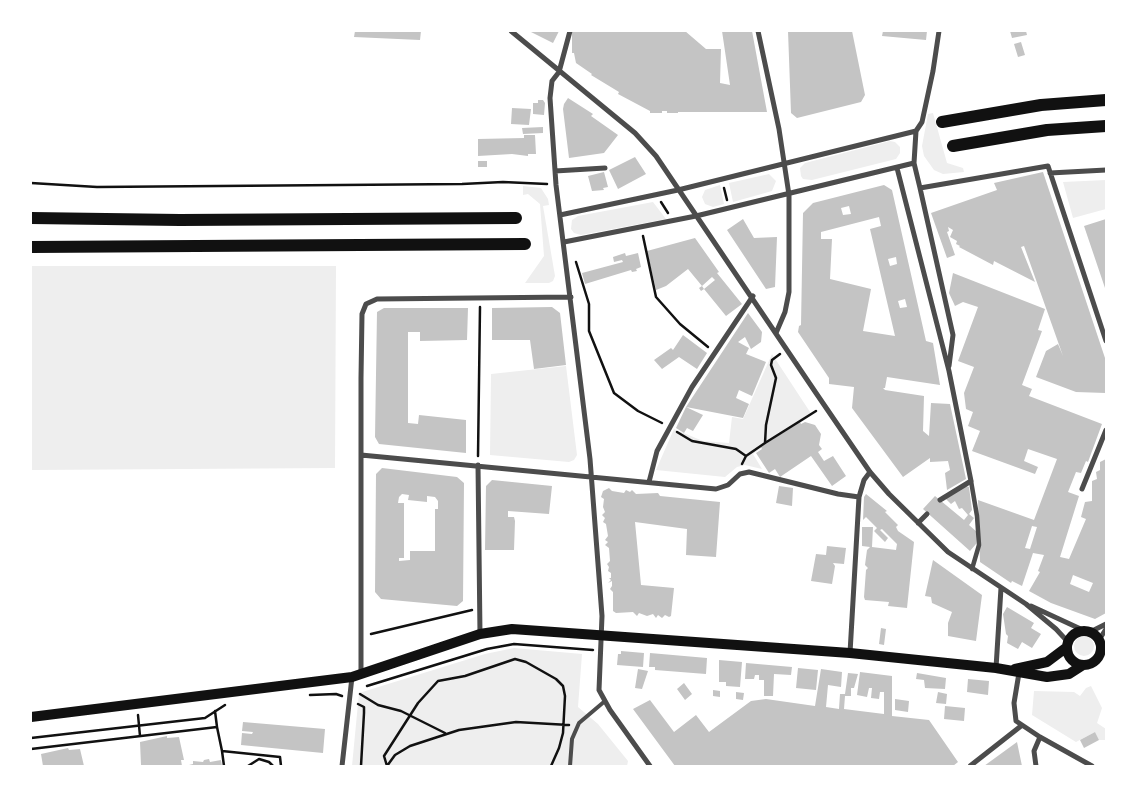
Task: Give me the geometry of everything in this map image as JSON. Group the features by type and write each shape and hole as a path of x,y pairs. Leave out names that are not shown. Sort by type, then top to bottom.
{"highway":[{"path":"942,122 1041,105 1106,100"},
{"path":"953,146 1047,130 1106,126"},
{"path":"31,218 180,220 516,218"},
{"path":"31,247 525,244"}],"main road":[{"path":"31,717 356,675 480,634 512,629 850,653 1002,668 1033,667 1047,662 1067,644 1075,633 1088,631 1102,643 1099,656 1069,674 1047,677 1019,673 1002,668"},
{"path":"1067,644 1071,659 1086,665 1106,664"}],"street":[{"path":"511,31 635,133 656,156 753,296 824,406 870,472 948,552 1026,604 1056,628 1067,644"},
{"path":"570,31 559,72 552,81 550,98 556,185 566,252 592,476 602,616 599,690 650,766"},
{"path":"758,31 789,195 789,292 785,312 776,333"},
{"path":"939,31 934,71 922,122 916,131 914,163 953,336 949,371"},
{"path":"560,215 722,180 916,131"},
{"path":"564,242 729,209 914,163"},
{"path":"920,188 1048,166 1106,341"},
{"path":"555,171 605,168"},
{"path":"897,168 949,371 971,480 977,516 979,545 972,569"},
{"path":"1050,173 1106,170"},
{"path":"342,766 350,700 356,675 361,637 362,314 366,304 377,299 571,296"},
{"path":"649,482 652,467 692,387 753,296"},
{"path":"1082,489 1106,430"},
{"path":"361,455 716,489 728,485 740,474 761,474 838,494 859,497"},
{"path":"478,465 478,608 480,634"},
{"path":"850,653 859,497 864,480 870,472"},
{"path":"940,500 971,480"},
{"path":"918,523 927,514"},
{"path":"1001,588 1002,668"},
{"path":"1026,604 1088,631 1106,624"},
{"path":"1102,643 1106,629"},
{"path":"1019,673 1014,714 1016,721 1021,726 1092,766"},
{"path":"970,766 1021,726"},
{"path":"1036,766 1034,751 1040,737"}],"lane":[{"path":"570,766 572,739 579,723 605,700"}],"path":[{"path":"722,180 729,209"},
{"path":"31,183 98,187 503,182 556,185"},
{"path":"657,195 673,221"},
{"path":"642,232 656,297 694,337 716,352"},
{"path":"566,252 574,251 589,304 590,332 614,394 638,411 692,441 736,449 746,456"},
{"path":"478,465 480,298"},
{"path":"765,443 766,426 776,378 771,365 772,360 787,348"},
{"path":"740,474 746,456 824,406"},
{"path":"361,637 478,608"},
{"path":"353,690 488,649 514,644 600,651"},
{"path":"387,766 384,756 418,703 438,681 485,671 498,664 515,659 526,662 556,679 564,686 563,725 559,748 550,766"},
{"path":"353,690 370,702 410,716 445,733"},
{"path":"212,694 224,766"},
{"path":"306,694 316,696 336,694 364,707 361,766"},
{"path":"31,738 205,718 230,701"},
{"path":"137,703 140,736"},
{"path":"387,766 395,755 410,746 445,733 516,722 563,725 579,723"},
{"path":"31,750 217,727"},
{"path":"222,751 280,757 281,766"},
{"path":"248,766 259,759 269,762 273,766"}],"shaded area":[{"path":"933,113 947,163 963,168 964,172 943,174 934,170 924,156 922,146 928,114"},
{"path":"890,141 895,142 900,147 900,153 896,159 812,180 803,179 801,176 800,168 805,163"},
{"path":"769,174 776,181 772,191 733,202 729,183"},
{"path":"1106,180 1106,209 1073,218 1063,182"},
{"path":"720,185 724,204 713,207 705,204 702,197 705,190"},
{"path":"523,186 541,188 548,199 549,205 543,206 555,276 553,281 549,283 525,283 544,256 540,204 528,194 523,195"},
{"path":"653,202 666,219 581,235 574,233 571,229 572,220 578,216"},
{"path":"31,266 336,266 335,468 31,470"},
{"path":"772,354 812,415 753,454 762,469 745,465 737,467 725,477 656,470 674,429 703,441 729,443 732,417 743,419"},
{"path":"566,366 577,455 574,460 569,462 490,455 491,374"},
{"path":"1084,636 1091,639 1094,646 1091,653 1084,656 1077,653 1074,646 1077,639"},
{"path":"514,648 582,654 578,707 598,724 628,761 627,766 352,766 359,693 485,654"},
{"path":"1091,686 1102,708 1097,723 1106,729 1106,740 1099,740 1095,732 1076,742 1032,715 1034,691 1074,692 1080,696 1086,688"}],"building":[{"path":"355,31 421,31 420,40 354,37"},
{"path":"529,31 559,31 553,43"},
{"path":"685,31 706,49 721,49 720,83 730,85 722,31 752,31 767,112 667,113 667,111 662,111 662,113 650,113 650,111 618,94 619,92 591,75 576,63 574,53 572,53 572,32"},
{"path":"788,31 852,31 865,95 861,102 797,118 791,113"},
{"path":"883,31 927,31 926,40 882,36"},
{"path":"1010,31 1026,31 1027,35 1012,38"},
{"path":"1021,42 1025,55 1018,57 1014,44"},
{"path":"568,98 593,114 591,116 618,135 604,153 569,158 563,109"},
{"path":"538,100 543,100 545,103 544,115 533,114 533,103 538,103"},
{"path":"512,108 531,109 529,125 511,124"},
{"path":"543,127 543,133 523,134 522,128"},
{"path":"524,135 535,135 536,154 528,154 528,156 512,154 478,156 478,139 524,138"},
{"path":"635,157 646,174 618,189 609,170"},
{"path":"478,161 487,161 487,167 478,167"},
{"path":"604,172 608,187 603,188 604,190 592,191 588,176"},
{"path":"1043,172 1106,361 1106,393 1076,392 1036,377 1046,351 1058,344 1063,356 1024,246 1021,247 1035,282 994,261 993,265 959,247 956,244 957,241 950,237 953,230 948,227 949,231 947,232 955,255 947,258 931,213 997,190 994,183"},
{"path":"884,185 892,190 926,341 933,343 940,385 887,377 885,388 883,388 885,390 924,396 923,431 929,436 931,403 950,404 966,479 947,490 945,473 950,470 948,461 930,462 930,458 903,477 852,408 854,387 829,384 829,378 798,332 801,325 803,213 813,203","holes":["849,206 851,214 843,215 841,208","879,217 881,226 870,229 895,336 863,331 871,289 830,279 832,239 821,239 821,232","896,257 897,264 890,266 888,259","905,299 907,307 900,308 898,301"]},
{"path":"743,219 754,238 777,237 775,287 766,289 727,230"},
{"path":"1106,219 1106,288 1105,288 1084,226"},
{"path":"695,238 719,272 717,273 742,304 726,316 704,289 715,280 712,277 702,286 688,269 666,286 656,290 647,251"},
{"path":"625,253 626,256 638,253 641,267 636,269 637,271 632,272 631,270 585,284 582,273 623,262 622,260 614,262 613,257"},
{"path":"953,273 1045,309 1038,330 1042,331 1022,385 1032,389 1029,396 1102,424 1088,462 1086,461 1081,473 1076,472 1068,492 1079,496 1060,557 1069,559 1086,519 1081,517 1085,502 1092,501 1092,481 1097,479 1096,472 1100,470 1100,462 1106,459 1106,613 1095,619 1051,603 1029,591 1040,572 1038,571 1044,555 1033,553 1022,586 1012,581 1011,583 980,562 978,500 1034,520 1057,459 1028,449 1024,461 1038,467 1035,474 972,451 980,431 968,426 973,412 966,409 964,393 974,367 958,361 978,307 963,302 955,306 949,293","holes":["1032,526 1037,527 1030,549 1025,548","1073,575 1093,583 1089,592 1070,584"]},
{"path":"552,307 560,313 566,365 534,369 530,340 492,340 492,308"},
{"path":"384,308 468,308 467,340 420,341 420,332 408,332 408,423 418,424 419,415 466,420 466,453 379,444 375,437 377,312"},
{"path":"748,313 762,332 761,342 751,349 745,337 738,342 749,348 746,354 766,362 752,396 739,390 736,398 749,404 743,418 686,407"},
{"path":"683,335 707,353 697,369 679,357 662,369 654,360 671,348 673,350"},
{"path":"686,407 703,415 693,431 687,428 684,433 676,428"},
{"path":"800,422 801,424 805,422 815,425 821,434 819,445 822,449 818,452 824,461 833,456 846,476 832,486 811,456 780,477 775,469 769,473 756,453 762,449 761,447"},
{"path":"382,468 457,477 464,483 463,601 457,606 381,599 375,592 376,474","holes":["402,494 409,495 408,500 427,502 427,496 435,497 438,501 438,509 435,509 435,551 410,551 410,560 399,561 399,558 404,558 404,503 398,503 399,497"]},
{"path":"492,480 552,486 549,514 508,511 508,517 514,517 515,521 514,550 485,550 486,486"},
{"path":"779,486 793,488 792,506 776,503"},
{"path":"965,486 969,487 972,510 969,514 974,518 969,525 977,532 976,544 970,551 923,509 935,496 964,520 968,515 962,508 959,509 955,501 951,504 946,499"},
{"path":"609,488 612,491 624,493 626,490 630,492 632,490 636,494 658,493 660,496 720,502 716,557 686,555 687,529 635,522 641,585 674,588 671,616 669,617 665,615 662,618 658,615 656,618 653,614 647,616 639,613 637,616 633,612 616,613 613,611 613,592 610,589 612,581 608,583 611,580 609,578 611,578 611,573 608,571 609,567 607,564 610,561 609,548 605,545 608,542 605,540 608,536 606,524 603,522 605,518 602,515 605,512 603,507 604,499 601,497 603,491"},
{"path":"866,494 887,511 885,512 898,525 896,527 898,531 914,542 907,608 888,606 889,602 865,600 866,570 868,568 865,565 867,550 870,547 862,546 862,527 873,527 872,547 896,550 897,544 882,529 880,530 888,538 885,542 874,531 877,528 866,517 863,520 864,497"},
{"path":"827,546 846,548 844,564 833,563 835,566 832,584 811,581 816,554 826,555"},
{"path":"933,560 982,595 976,641 948,636 948,623 952,612 932,603 931,597 925,596"},
{"path":"1007,607 1034,623 1031,628 1041,634 1032,648 1022,642 1018,649 1007,643 1008,636 1006,634 1003,614"},
{"path":"881,628 886,629 884,645 879,644"},
{"path":"621,651 644,653 643,667 617,665 618,654 621,654"},
{"path":"650,653 707,658 706,674 655,670 655,667 649,667"},
{"path":"719,660 742,662 740,687 726,686 726,682 719,682"},
{"path":"746,663 792,667 791,675 774,674 773,696 764,696 764,680 759,680 759,675 755,675 754,679 745,679"},
{"path":"798,668 818,670 816,690 796,688"},
{"path":"638,669 648,671 642,689 635,688"},
{"path":"821,669 842,672 841,687 828,685 826,707 839,709 840,694 845,694 848,673 858,674 854,688 851,688 851,696 845,696 844,709 884,714 884,692 880,692 879,699 871,698 872,688 869,688 867,697 857,695 860,672 892,676 892,716 929,720 958,762 953,766 675,766 633,709 650,700 674,732 696,715 709,732 751,701 766,699 815,706"},
{"path":"917,673 946,678 945,689 925,688 924,680 916,679"},
{"path":"968,679 989,681 988,695 967,692"},
{"path":"684,683 692,694 685,700 677,689"},
{"path":"713,690 720,691 720,697 713,696"},
{"path":"736,692 744,693 743,700 736,699"},
{"path":"938,692 947,694 946,704 936,703"},
{"path":"895,699 909,701 908,712 895,710"},
{"path":"945,706 965,708 964,721 944,719"},
{"path":"243,722 325,729 323,753 241,745 242,733 252,734 253,732 242,731"},
{"path":"1095,732 1099,740 1084,748 1080,740"},
{"path":"167,736 167,738 179,737 184,760 181,760 182,766 141,765 140,742"},
{"path":"1017,742 1022,766 984,766"},
{"path":"68,748 69,750 80,749 84,766 43,766 41,754"},
{"path":"209,759 210,762 221,760 222,766 185,766 193,764 193,761 203,762"}]}
